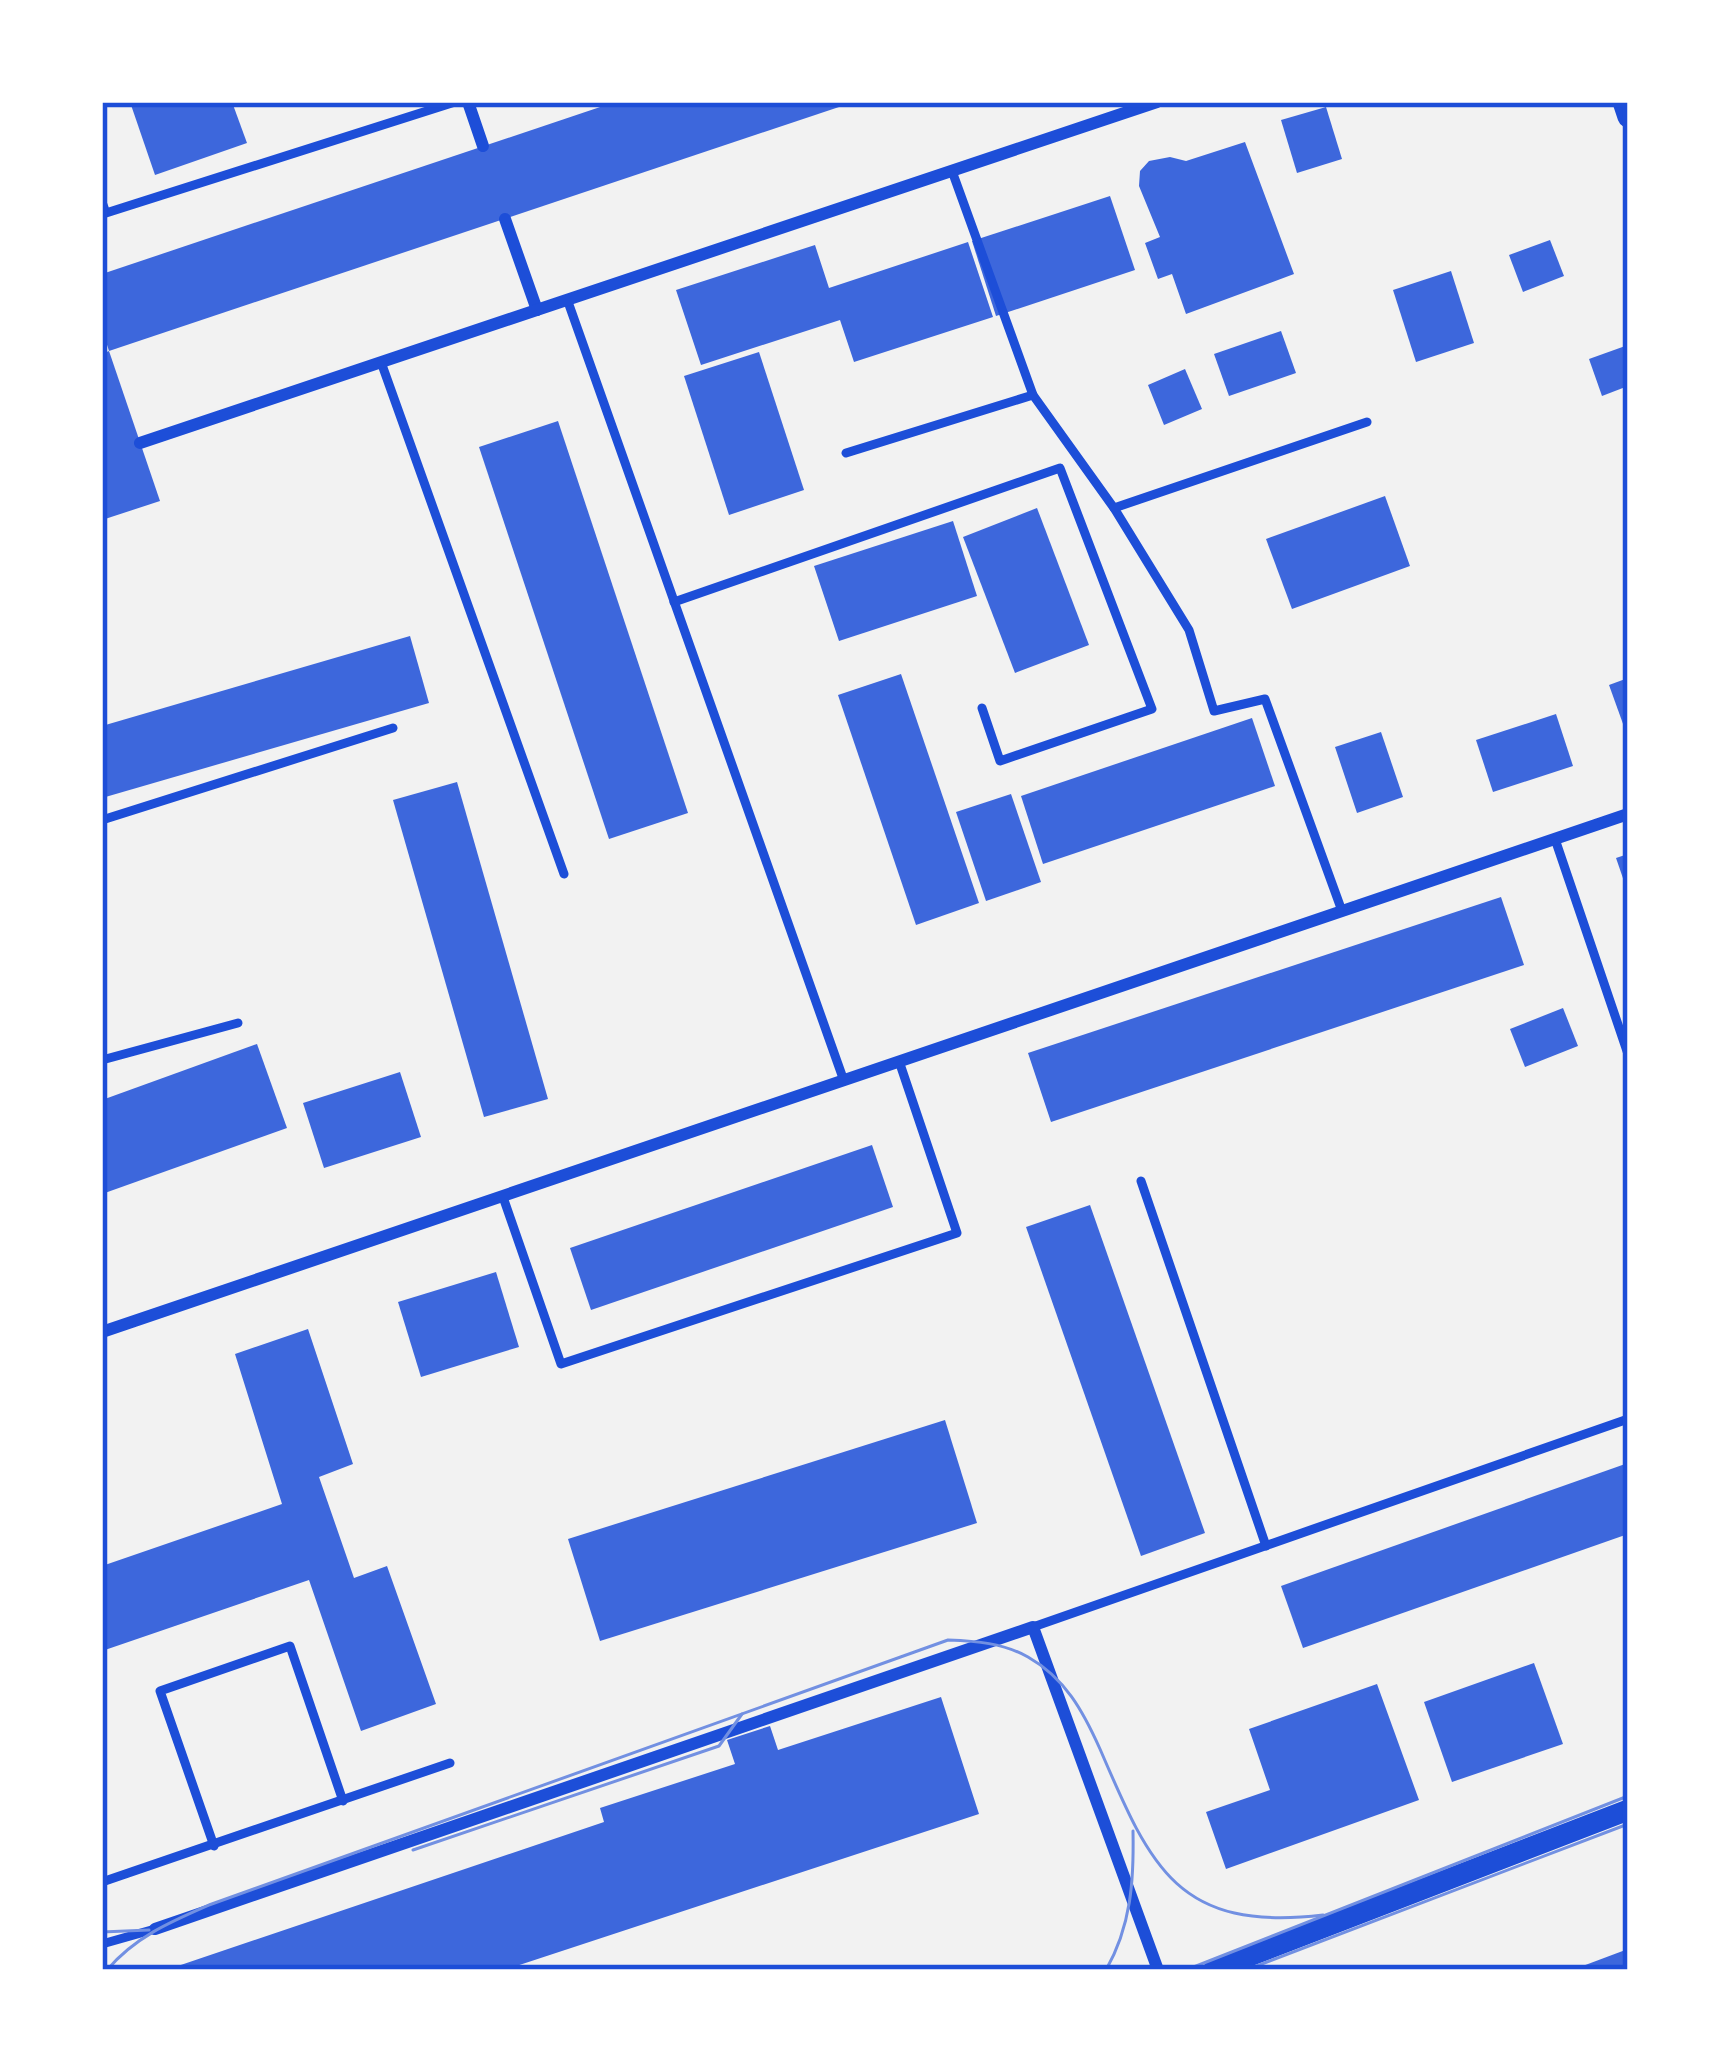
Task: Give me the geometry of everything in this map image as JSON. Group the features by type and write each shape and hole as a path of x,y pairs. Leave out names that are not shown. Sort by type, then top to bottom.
{"street":[{"path":"468,102 483,146"},
{"path":"140,443 1157,102"},
{"path":"1623,102 1628,117"},
{"path":"505,219 537,310"},
{"path":"102,1332 1628,814"},
{"path":"155,1929 1033,1627 1158,1970"},
{"path":"1227,1968 1628,1810"}],"lane":[{"path":"102,202 106,213 455,102"},
{"path":"952,171 1034,395 1114,508 1190,631 1214,711 1265,699 1342,911"},
{"path":"567,299 844,1081"},
{"path":"381,362 564,874"},
{"path":"846,453 1034,395"},
{"path":"1114,508 1367,422"},
{"path":"674,602 1060,468 1152,710 1000,761 982,708"},
{"path":"102,820 393,728"},
{"path":"1555,838 1628,1054"},
{"path":"102,1060 238,1023"},
{"path":"503,1197 561,1364 957,1233 899,1061"},
{"path":"1141,1180 1266,1546"},
{"path":"1033,1627 1628,1419"},
{"path":"214,1846 160,1691 290,1646 344,1801"},
{"path":"102,1882 450,1763"},
{"path":"102,1944 155,1929"}],"building":[{"path":"130,102 232,102 247,143 155,175"},
{"path":"615,102 851,103 109,351 102,329 102,274"},
{"path":"1326,107 1342,159 1297,173 1281,120"},
{"path":"1245,142 1294,274 1186,314 1172,274 1158,279 1145,243 1160,237 1139,186 1140,171 1149,161 1170,157 1186,161"},
{"path":"1110,196 1135,270 996,316 972,241"},
{"path":"1550,240 1564,276 1523,292 1509,255"},
{"path":"968,242 993,317 854,362 840,320 701,365 676,290 815,245 829,288"},
{"path":"1451,271 1474,343 1416,362 1393,290"},
{"path":"1281,331 1296,373 1229,396 1214,354"},
{"path":"1628,345 1628,386 1602,396 1589,359"},
{"path":"109,351 160,501 102,520 102,354"},
{"path":"759,352 804,490 729,515 684,376"},
{"path":"1185,369 1202,409 1164,425 1148,385"},
{"path":"558,421 688,813 609,839 479,447"},
{"path":"1385,496 1410,566 1292,609 1266,539"},
{"path":"1037,508 1089,645 1015,673 963,537"},
{"path":"953,521 977,596 839,641 814,566"},
{"path":"410,636 429,703 102,798 102,726"},
{"path":"901,674 979,903 916,925 838,695"},
{"path":"1628,678 1628,735 1627,735 1609,685"},
{"path":"1556,714 1573,766 1493,792 1476,740"},
{"path":"1252,718 1275,786 1043,864 1021,796"},
{"path":"1381,732 1403,797 1357,813 1335,747"},
{"path":"457,782 548,1099 484,1117 393,800"},
{"path":"1011,794 1041,882 986,901 956,812"},
{"path":"1628,854 1628,890 1627,890 1616,858"},
{"path":"1501,897 1524,965 1051,1122 1028,1053"},
{"path":"1563,1008 1578,1046 1525,1067 1510,1029"},
{"path":"257,1044 287,1128 102,1194 102,1100"},
{"path":"400,1072 421,1137 324,1168 303,1103"},
{"path":"872,1145 893,1207 591,1310 570,1248"},
{"path":"1090,1205 1205,1533 1141,1556 1026,1227"},
{"path":"496,1272 519,1347 421,1377 398,1302"},
{"path":"308,1329 353,1464 319,1477 354,1578 387,1566 436,1704 361,1731 309,1580 102,1651 102,1566 282,1504 235,1354"},
{"path":"945,1420 977,1523 600,1641 568,1539"},
{"path":"1628,1463 1628,1534 1303,1648 1281,1586"},
{"path":"1534,1663 1563,1744 1452,1782 1424,1702"},
{"path":"1377,1684 1419,1800 1226,1869 1206,1812 1270,1790 1249,1729"},
{"path":"941,1697 979,1814 504,1970 166,1970 604,1822 600,1808 735,1764 727,1740 770,1726 778,1750"},
{"path":"1628,1949 1628,1970 1572,1970"}],"tram line":[{"path":"107,1970 141,1939 209,1905 948,1640 1019,1652 1063,1685 1087,1722 1136,1828 1176,1883 1202,1901 1234,1913 1274,1918 1323,1915"},
{"path":"413,1850 719,1746 742,1714"},
{"path":"1186,1970 1628,1796"},
{"path":"1246,1970 1628,1824"},
{"path":"1106,1970 1129,1903 1133,1831"},
{"path":"102,1932 149,1930"}]}
